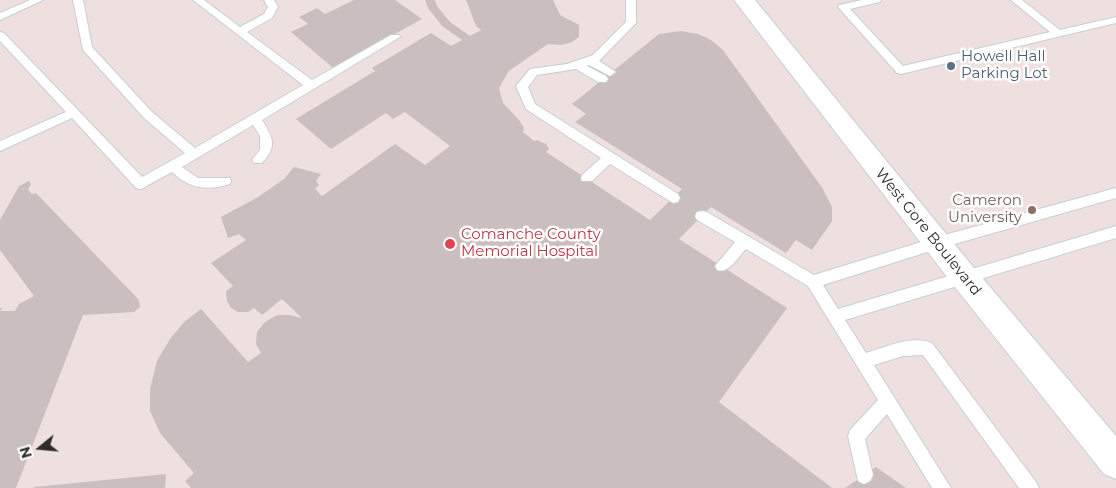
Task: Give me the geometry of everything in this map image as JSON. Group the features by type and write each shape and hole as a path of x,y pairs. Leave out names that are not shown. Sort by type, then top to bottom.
{"main road":[{"name":"West Gore Boulevard","path":"744,0 964,277 1116,462"}],"lane":[{"path":"0,17 38,0"},
{"path":"78,0 87,48 148,115 194,154"},
{"path":"198,0 312,86"},
{"path":"241,31 268,16 273,7 269,0"},
{"path":"631,0 631,22 597,58 568,68 534,72 522,86 530,106 673,198"},
{"path":"876,0 843,7 901,70 1116,20"},
{"path":"1016,0 1058,33"},
{"path":"0,35 141,184 395,37"},
{"path":"589,60 606,76"},
{"path":"577,65 606,76"},
{"path":"0,146 73,113"},
{"path":"256,119 266,136 266,151 258,160"},
{"path":"587,178 609,158"},
{"path":"173,166 187,179 208,185 225,181"},
{"path":"812,282 937,243 1116,194"},
{"path":"702,216 812,282 836,316 942,488"},
{"path":"836,316 1116,232"},
{"path":"722,266 744,241"},
{"path":"863,361 902,349 927,348 1030,488"},
{"path":"864,475 856,436 888,401"}],"building":[{"path":"354,0 395,0 422,19 333,68 291,32 308,24 299,17 317,8 325,14"},
{"name":"Comanche County Memorial Hospital","path":"425,0 435,0 437,6 450,22 470,36 481,30 476,26 466,0 553,0 560,15 579,25 579,37 572,42 562,45 548,44 509,71 499,88 503,103 519,120 524,128 523,132 534,141 537,140 546,144 549,149 546,152 650,220 682,189 575,122 586,114 572,104 659,34 681,31 698,34 711,40 723,50 823,189 832,207 832,221 812,250 796,240 786,253 711,207 679,239 787,308 719,402 832,488 191,488 185,481 194,473 160,433 150,411 150,389 157,361 170,339 184,322 201,309 248,362 261,353 256,344 257,332 265,322 277,315 302,318 282,299 262,315 254,308 248,312 238,312 231,308 227,301 226,291 233,286 211,263 246,240 239,234 228,238 221,217 258,197 284,179 294,167 321,174 316,181 319,185 315,189 322,196 395,144 425,165 450,146 405,112 393,119 386,113 331,149 296,119 375,71 372,68 431,33 451,46 462,40 442,26 428,8"},
{"path":"29,181 31,184 28,190 32,194 36,193 139,300 140,307 134,312 83,315 16,488 0,488 0,311 15,311 19,304 34,296 0,250 0,220 19,186"},
{"path":"876,467 906,488 845,488"},
{"path":"166,474 165,488 34,488 34,487"}],"place":[{"name":"Howell Hall Parking Lot","path":"951,66"},
{"name":"Cameron University","path":"1032,210"},
{"name":"Comanche County Memorial Hospital","path":"450,244"}]}
